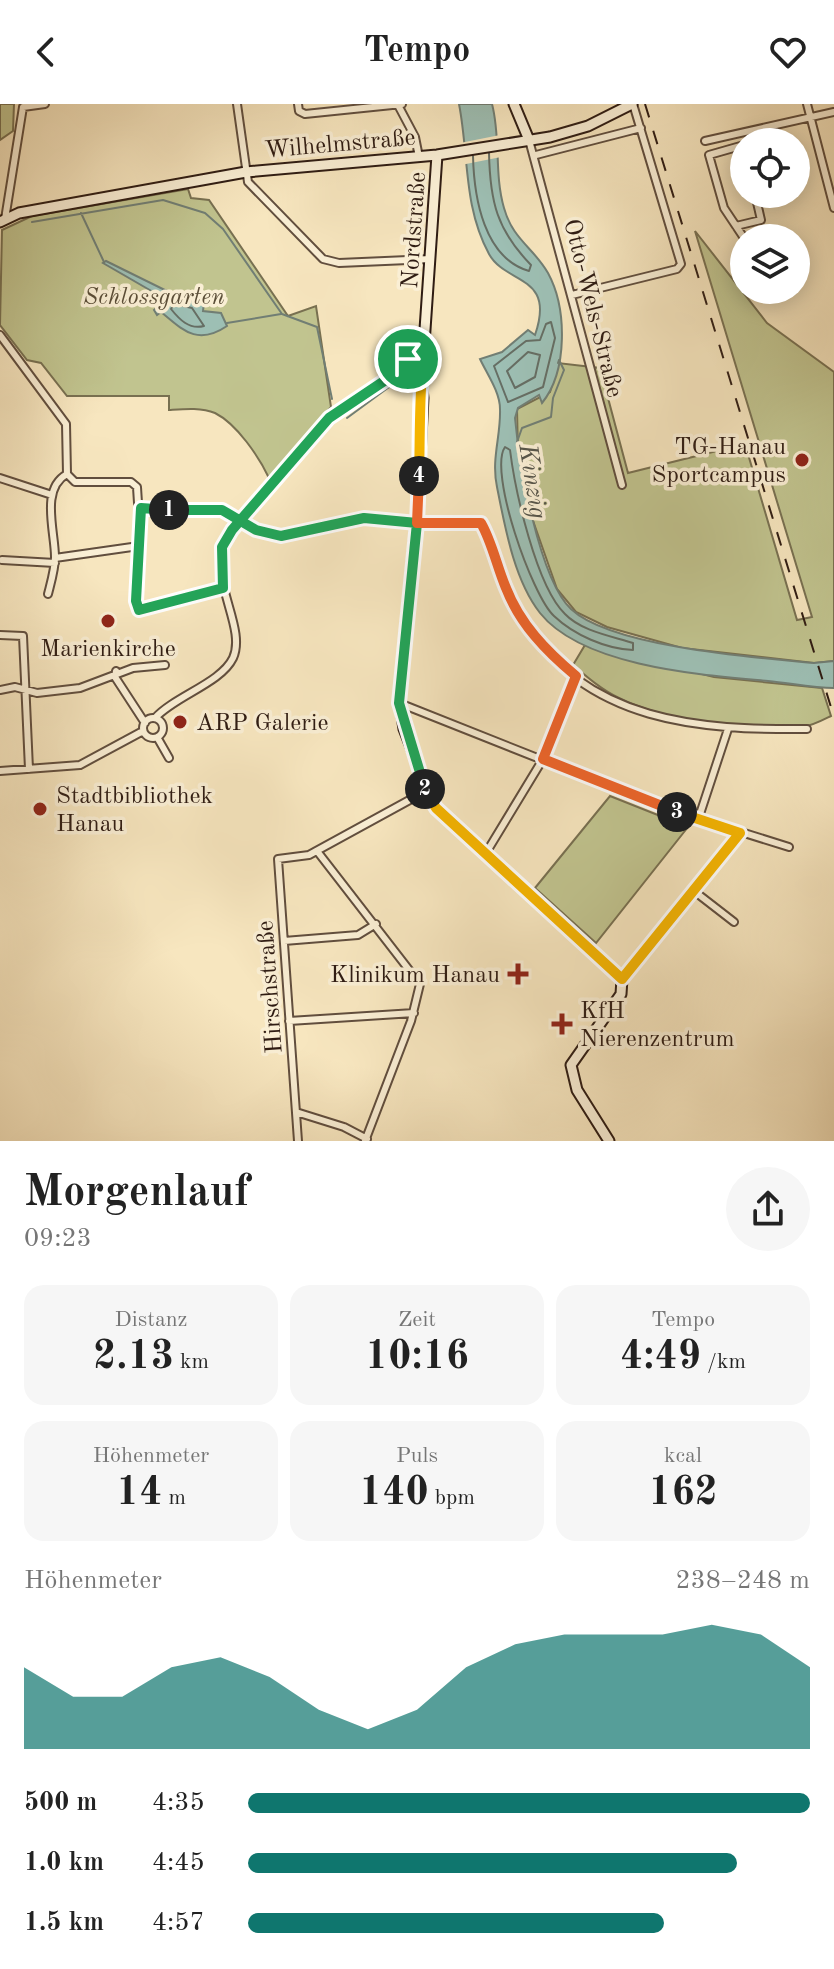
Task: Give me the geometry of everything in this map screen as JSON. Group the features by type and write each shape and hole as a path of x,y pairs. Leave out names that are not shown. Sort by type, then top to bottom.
{"street":[{"path":"3,220 23,107 45,104"},
{"path":"237,104 250,185 327,262 431,259"},
{"path":"298,104 299,111 305,114 400,105 415,137 419,157"},
{"path":"514,104 529,140"},
{"path":"572,295 680,267 632,104"},
{"name":"Wilhelmstraße","path":"3,220 246,172 437,155 529,140 588,126 632,104"},
{"path":"807,104 834,208"},
{"path":"772,128 834,112"},
{"path":"536,155 641,128"},
{"path":"705,141 730,135"},
{"name":"Otto-Wels-Straße","path":"529,140 536,155 622,485"},
{"path":"730,150 709,155 724,208 735,224"},
{"name":"Nordstraße","path":"399,703 417,523 423,398 420,370 424,363 418,355 424,344 437,155"},
{"path":"744,224 761,220 758,208"},
{"path":"0,335 68,429 67,474 75,482 131,482 137,487 141,508 136,601 139,610 223,588"},
{"path":"145,723 221,672 233,658 234,634 223,588 222,547 240,520 329,418 408,365 410,357 418,355"},
{"path":"408,365 412,371 420,370"},
{"path":"48,594 55,561 52,495 57,481 67,474"},
{"path":"0,478 52,495"},
{"path":"141,508 222,510 256,530 281,536 364,518 417,523 481,523 507,591 523,619 547,651 576,676 609,698 641,711 728,729 807,729"},
{"path":"2,560 55,561 139,546"},
{"path":"0,635 23,636 29,769"},
{"path":"0,690 15,687 37,693 80,688 151,664 165,665"},
{"path":"0,771 80,765 143,731 145,723 116,674"},
{"path":"486,853 543,759 576,676"},
{"path":"399,703 698,820 789,847"},
{"path":"399,703 426,791 436,808 622,979"},
{"path":"155,718 163,727 157,737"},
{"path":"698,820 728,729"},
{"path":"143,731 150,738 157,737"},
{"path":"157,737 169,758"},
{"path":"296,1112 344,1127 367,1140 414,1013 419,980 317,851 426,791"},
{"path":"609,1141 577,1090 571,1074 572,1060 621,994 622,979 740,833"},
{"name":"Hirschstraße","path":"298,1141 278,859 317,851"},
{"path":"694,891 734,922"},
{"path":"284,941 354,936 376,924"},
{"path":"289,1021 414,1013"}],"green space":[{"path":"0,104 14,104 13,131 0,140"},
{"name":"Schlossgarten","path":"188,189 191,198 209,200 288,316 316,306 331,407 269,478 239,433 215,413 198,409 169,410 169,396 67,396 41,363 27,360 0,325 2,230 32,216"},
{"path":"695,231 730,276 730,304 752,304 767,323 834,372 834,661 814,663 682,648 607,627 576,612 557,589 531,515 518,454 517,409 550,392 558,363 600,368 628,473 745,444 797,620 812,617"},
{"path":"585,645 714,677 822,688 831,716 806,726 758,728 734,727 660,713 613,695 573,665"},
{"path":"610,796 688,827 596,943 535,888"}],"water":[{"path":"459,104 492,104 504,208 518,236 548,273 559,304 562,339 557,374 551,390 542,403 539,395 518,408 515,418 532,519 549,573 560,594 571,609 591,622 618,633 686,648 758,658 814,663 834,661 834,688 679,671 614,657 585,646 559,631 531,600 517,569 503,519 495,467 499,403 480,359 502,352 528,330 535,335 540,315 539,301 526,283 497,264 481,236 471,199"},
{"path":"106,261 183,299 204,303 203,311 221,313 227,326 206,335 182,329 161,312 157,315 154,310 159,306 160,296 103,263"}],"pier":[{"path":"500,135 501,157 461,165 460,143"}],"waterway":[{"path":"32,222 163,200 205,213 223,229 282,314 317,327 332,399"},
{"path":"81,213 104,262"},
{"path":"227,323 281,314"},
{"name":"Kinzig","path":"517,442 522,428 551,417 553,398 564,370 559,360 558,363"},
{"path":"347,418 400,379"}],"railway":[{"path":"645,104 834,717"}],"place":[{"name":"TG-Hanau Sportcampus","path":"802,460"},
{"name":"Marienkirche","path":"108,621"},
{"name":"ARP Galerie","path":"180,722"},
{"name":"Stadtbibliothek Hanau","path":"40,809"},
{"name":"Klinikum Hanau","path":"518,974"},
{"name":"KfH Nierenzentrum","path":"562,1024"}],"route":[{"path":"408,359 408,365 398,368 329,418 240,520 222,547 223,588 139,610 136,601 141,508 222,510 233,514 240,520 256,530 281,536 373,517 417,523 399,703 404,729 427,795 436,808 617,971 622,979 740,833 661,807 543,759 576,676 547,651 527,626 507,591 481,523 417,523 423,398 420,370 424,363 418,355 408,359"}]}
